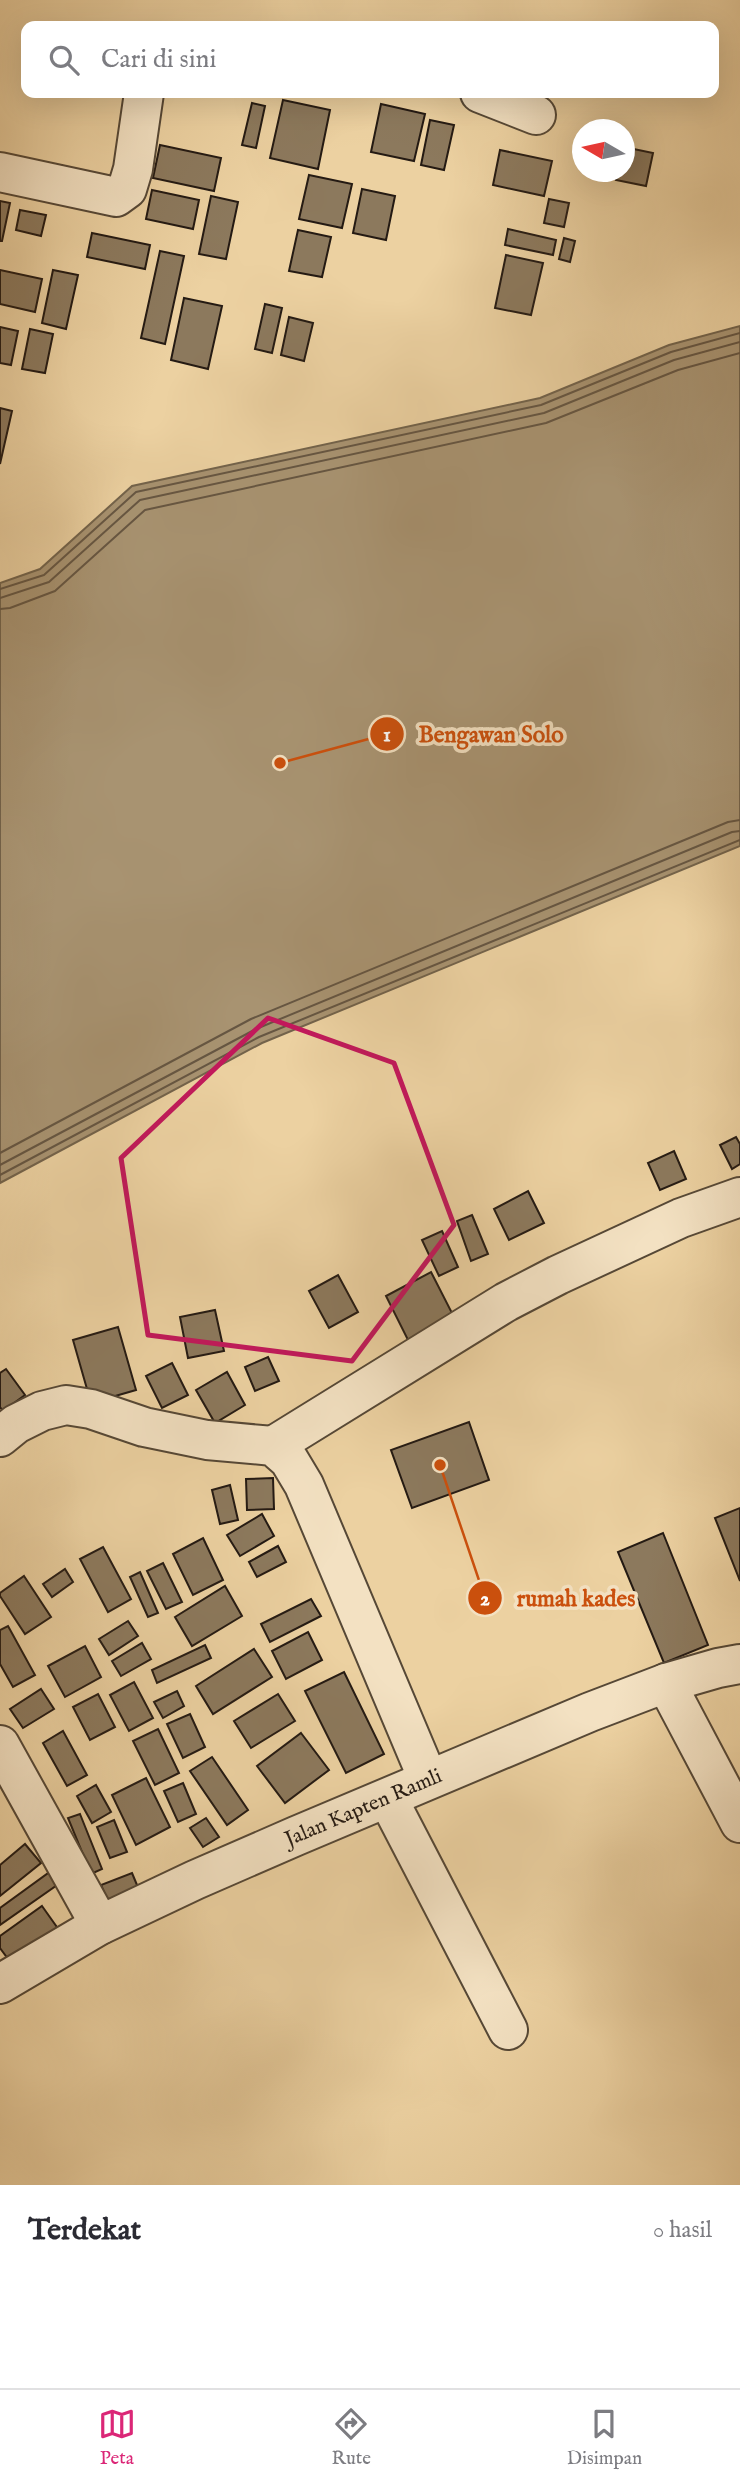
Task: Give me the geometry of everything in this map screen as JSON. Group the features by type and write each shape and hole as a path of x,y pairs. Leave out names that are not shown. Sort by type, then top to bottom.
{"street":[{"path":"0,172 116,197 127,189 133,169 143,98"},
{"path":"493,98 536,115"},
{"path":"273,1446 516,1297 681,1219 740,1197"},
{"path":"0,1437 16,1424 42,1410 66,1405 91,1409 144,1427 194,1438 273,1446 289,1460 304,1485 428,1779"},
{"name":"Jalan Kapten Ramli","path":"0,1984 100,1925 195,1880 388,1799 428,1779 666,1684 740,1664"},
{"path":"666,1684 740,1823"},
{"path":"0,1745 100,1925"},
{"path":"388,1799 508,2030"}],"highlighted area":[{"path":"268,1018 394,1063 454,1225 352,1361 148,1335 121,1158"}],"water":[{"path":"740,326 740,846 262,1043 0,1183 0,583 40,569 132,486 540,398 669,345"}],"building":[{"path":"283,100 330,110 318,169 270,158"},
{"path":"252,103 265,106 256,148 242,145"},
{"path":"381,104 425,114 414,161 371,152"},
{"path":"430,120 454,125 444,170 421,165"},
{"path":"160,145 221,158 214,191 153,178"},
{"path":"635,149 653,153 646,186 626,182 635,182"},
{"path":"500,150 552,161 544,196 493,185"},
{"path":"309,175 352,184 342,228 299,219"},
{"path":"362,189 395,196 386,240 353,233"},
{"path":"152,190 199,200 193,229 146,219"},
{"path":"211,196 238,202 226,259 199,254"},
{"path":"549,199 569,203 564,227 544,223"},
{"path":"0,201 10,203 2,241 0,241"},
{"path":"20,210 46,215 41,236 16,230"},
{"path":"508,229 556,240 553,255 505,245"},
{"path":"298,230 331,237 322,277 289,271"},
{"path":"92,233 150,245 145,269 87,257"},
{"path":"564,238 575,241 570,262 559,259"},
{"path":"160,251 184,256 165,344 141,338"},
{"path":"506,255 543,263 531,315 495,308"},
{"path":"0,270 42,279 35,312 0,304"},
{"path":"53,270 78,275 66,329 42,323"},
{"path":"184,298 222,306 208,369 171,360"},
{"path":"265,304 282,308 272,353 255,349"},
{"path":"289,317 313,323 304,361 281,355"},
{"path":"0,327 18,331 11,365 0,363"},
{"path":"30,329 53,334 45,373 22,369"},
{"path":"0,408 12,411 0,464"},
{"path":"736,1137 740,1144 740,1164 732,1169 720,1145"},
{"path":"674,1151 686,1179 660,1190 648,1163"},
{"path":"528,1191 544,1223 509,1240 494,1209"},
{"path":"472,1215 488,1254 471,1261 457,1221"},
{"path":"442,1231 458,1267 439,1276 422,1240"},
{"path":"431,1272 454,1317 408,1340 386,1296"},
{"path":"338,1275 358,1312 329,1328 309,1291"},
{"path":"215,1310 224,1351 188,1358 180,1317"},
{"path":"118,1327 136,1390 91,1403 73,1340"},
{"path":"268,1357 279,1381 255,1391 245,1367"},
{"path":"172,1363 188,1395 162,1408 146,1376"},
{"path":"6,1369 25,1395 3,1411 0,1407 0,1373"},
{"path":"227,1372 245,1405 215,1423 196,1390"},
{"path":"469,1422 489,1480 412,1508 391,1450"},
{"path":"273,1478 274,1509 247,1510 246,1479"},
{"path":"230,1485 238,1520 220,1524 212,1490"},
{"path":"740,1508 740,1581 715,1518"},
{"path":"262,1514 274,1536 240,1556 227,1535"},
{"path":"663,1533 708,1645 664,1663 618,1552"},
{"path":"203,1538 223,1580 193,1595 173,1554"},
{"path":"278,1546 286,1562 257,1577 249,1562"},
{"path":"103,1547 131,1599 108,1612 80,1559"},
{"path":"163,1563 182,1602 166,1609 147,1571"},
{"path":"65,1569 73,1582 52,1597 43,1584"},
{"path":"140,1572 158,1613 148,1617 130,1577"},
{"path":"24,1576 51,1617 25,1634 0,1596 0,1593"},
{"path":"225,1586 242,1616 192,1646 175,1617"},
{"path":"311,1599 321,1616 270,1642 261,1624"},
{"path":"128,1621 138,1636 109,1655 99,1639"},
{"path":"8,1626 35,1675 13,1687 0,1664 0,1630"},
{"path":"308,1632 322,1660 286,1679 272,1651"},
{"path":"142,1643 151,1659 121,1676 112,1661"},
{"path":"205,1645 211,1658 157,1683 152,1670"},
{"path":"85,1646 101,1677 65,1697 48,1666"},
{"path":"254,1649 272,1677 213,1714 196,1686"},
{"path":"344,1672 384,1754 346,1773 305,1691"},
{"path":"134,1682 153,1718 129,1731 110,1695"},
{"path":"41,1689 54,1709 23,1728 10,1709"},
{"path":"177,1691 184,1706 163,1718 154,1702"},
{"path":"98,1694 115,1727 90,1740 73,1707"},
{"path":"278,1694 295,1721 251,1748 234,1721"},
{"path":"190,1714 205,1747 183,1758 167,1724"},
{"path":"158,1729 179,1773 155,1785 133,1741"},
{"path":"63,1731 87,1775 67,1786 43,1743"},
{"path":"301,1733 329,1770 285,1803 257,1766"},
{"path":"212,1757 248,1810 227,1825 190,1771"},
{"path":"146,1778 170,1827 136,1845 112,1795"},
{"path":"183,1783 196,1814 178,1822 164,1791"},
{"path":"96,1785 111,1812 92,1823 77,1796"},
{"path":"80,1814 102,1869 91,1874 68,1818"},
{"path":"206,1818 219,1837 203,1847 190,1828"},
{"path":"114,1820 127,1852 110,1858 97,1827"},
{"path":"25,1844 41,1863 0,1896 0,1865"},
{"path":"51,1871 60,1883 0,1925 0,1908"},
{"path":"132,1873 142,1897 111,1909 101,1885"},
{"path":"42,1906 59,1930 11,1963 0,1948 0,1936"}],"place":[{"name":"Bengawan Solo","path":"280,763"},
{"name":"rumah kades","path":"440,1465"}]}
